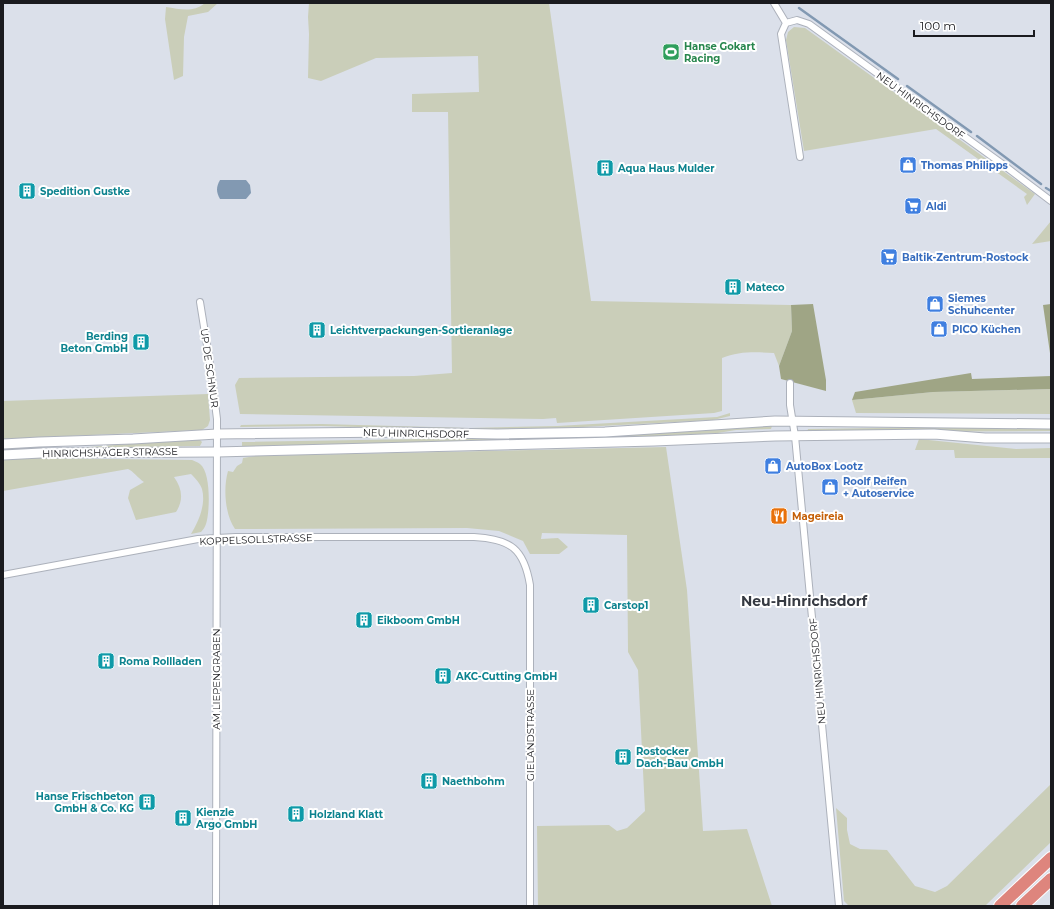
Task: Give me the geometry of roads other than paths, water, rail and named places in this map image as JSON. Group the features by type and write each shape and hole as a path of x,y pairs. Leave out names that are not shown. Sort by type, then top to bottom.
{"highway":[{"path":"1000,906 1051,858"},
{"path":"1022,906 1051,879"}],"main road":[{"path":"775,436 785,433 791,428 792,422"},
{"name":"NEU HINRICHSDORF","path":"39,442 133,440 217,434 396,432 497,434 605,432 698,427 730,423 806,422 1051,424"},
{"path":"795,436 799,428 806,422"},
{"name":"NEU HINRICHSDORF","path":"216,452 654,441 775,436 934,434 985,438 1051,438"},
{"name":"HINRICHSHÄGER STRASSE","path":"3,444 39,442"},
{"name":"HINRICHSHÄGER STRASSE","path":"3,455 42,453 216,452"}],"street":[{"path":"774,3 786,24 782,34 782,41 800,157"},
{"name":"NEU HINRICHSDORF","path":"786,24 797,20 809,24 1051,201"},
{"name":"UP DE SCHNUR","path":"200,302 216,416 216,452"},
{"name":"NEU HINRICHSDORF","path":"790,383 790,405 795,436 839,906"},
{"name":"AM LIEPENGRABEN","path":"216,452 216,906"},
{"name":"KOPPELSOLLSTRASSE","path":"3,575 190,541 216,538 474,537 500,540 510,545"},
{"name":"GIELANDSTRASSE","path":"510,545 519,553 525,563 530,585 530,906"}],"water":[{"path":"220,180 246,180 250,185 251,193 246,199 220,199 217,190"}],"waterway":[{"path":"799,8 898,79"},
{"path":"907,86 971,132"},
{"path":"977,136 1041,184"},
{"path":"1046,188 1051,191"}],"place":[{"name":"Hanse Gokart Racing","path":"671,52"},
{"name":"Thomas Philipps","path":"908,165"},
{"name":"Aqua Haus Mulder","path":"605,168"},
{"name":"Spedition Gustke","path":"27,191"},
{"name":"Aldi","path":"913,206"},
{"name":"Baltik-Zentrum-Rostock","path":"889,257"},
{"name":"Mateco","path":"733,287"},
{"name":"Siemes Schuhcenter","path":"935,304"},
{"name":"PICO Küchen","path":"939,329"},
{"name":"Leichtverpackungen-Sortieranlage","path":"317,330"},
{"name":"Berding Beton GmbH","path":"141,342"},
{"name":"AutoBox Lootz","path":"773,466"},
{"name":"Roolf Reifen + Autoservice","path":"830,487"},
{"name":"Mageireia","path":"779,516"},
{"name":"Carstop1","path":"591,605"},
{"name":"Eikboom GmbH","path":"364,620"},
{"name":"Roma Rollladen","path":"106,661"},
{"name":"AKC-Cutting GmbH","path":"443,676"},
{"name":"Rostocker Dach-Bau GmbH","path":"623,757"},
{"name":"Naethbohm","path":"429,781"},
{"name":"Hanse Frischbeton GmbH & Co. KG","path":"147,802"},
{"name":"Holzland Klatt","path":"296,814"},
{"name":"Kienzle Argo GmbH","path":"183,818"}],"district":[{"name":"Neu-Hinrichsdorf","path":"804,601"}]}
